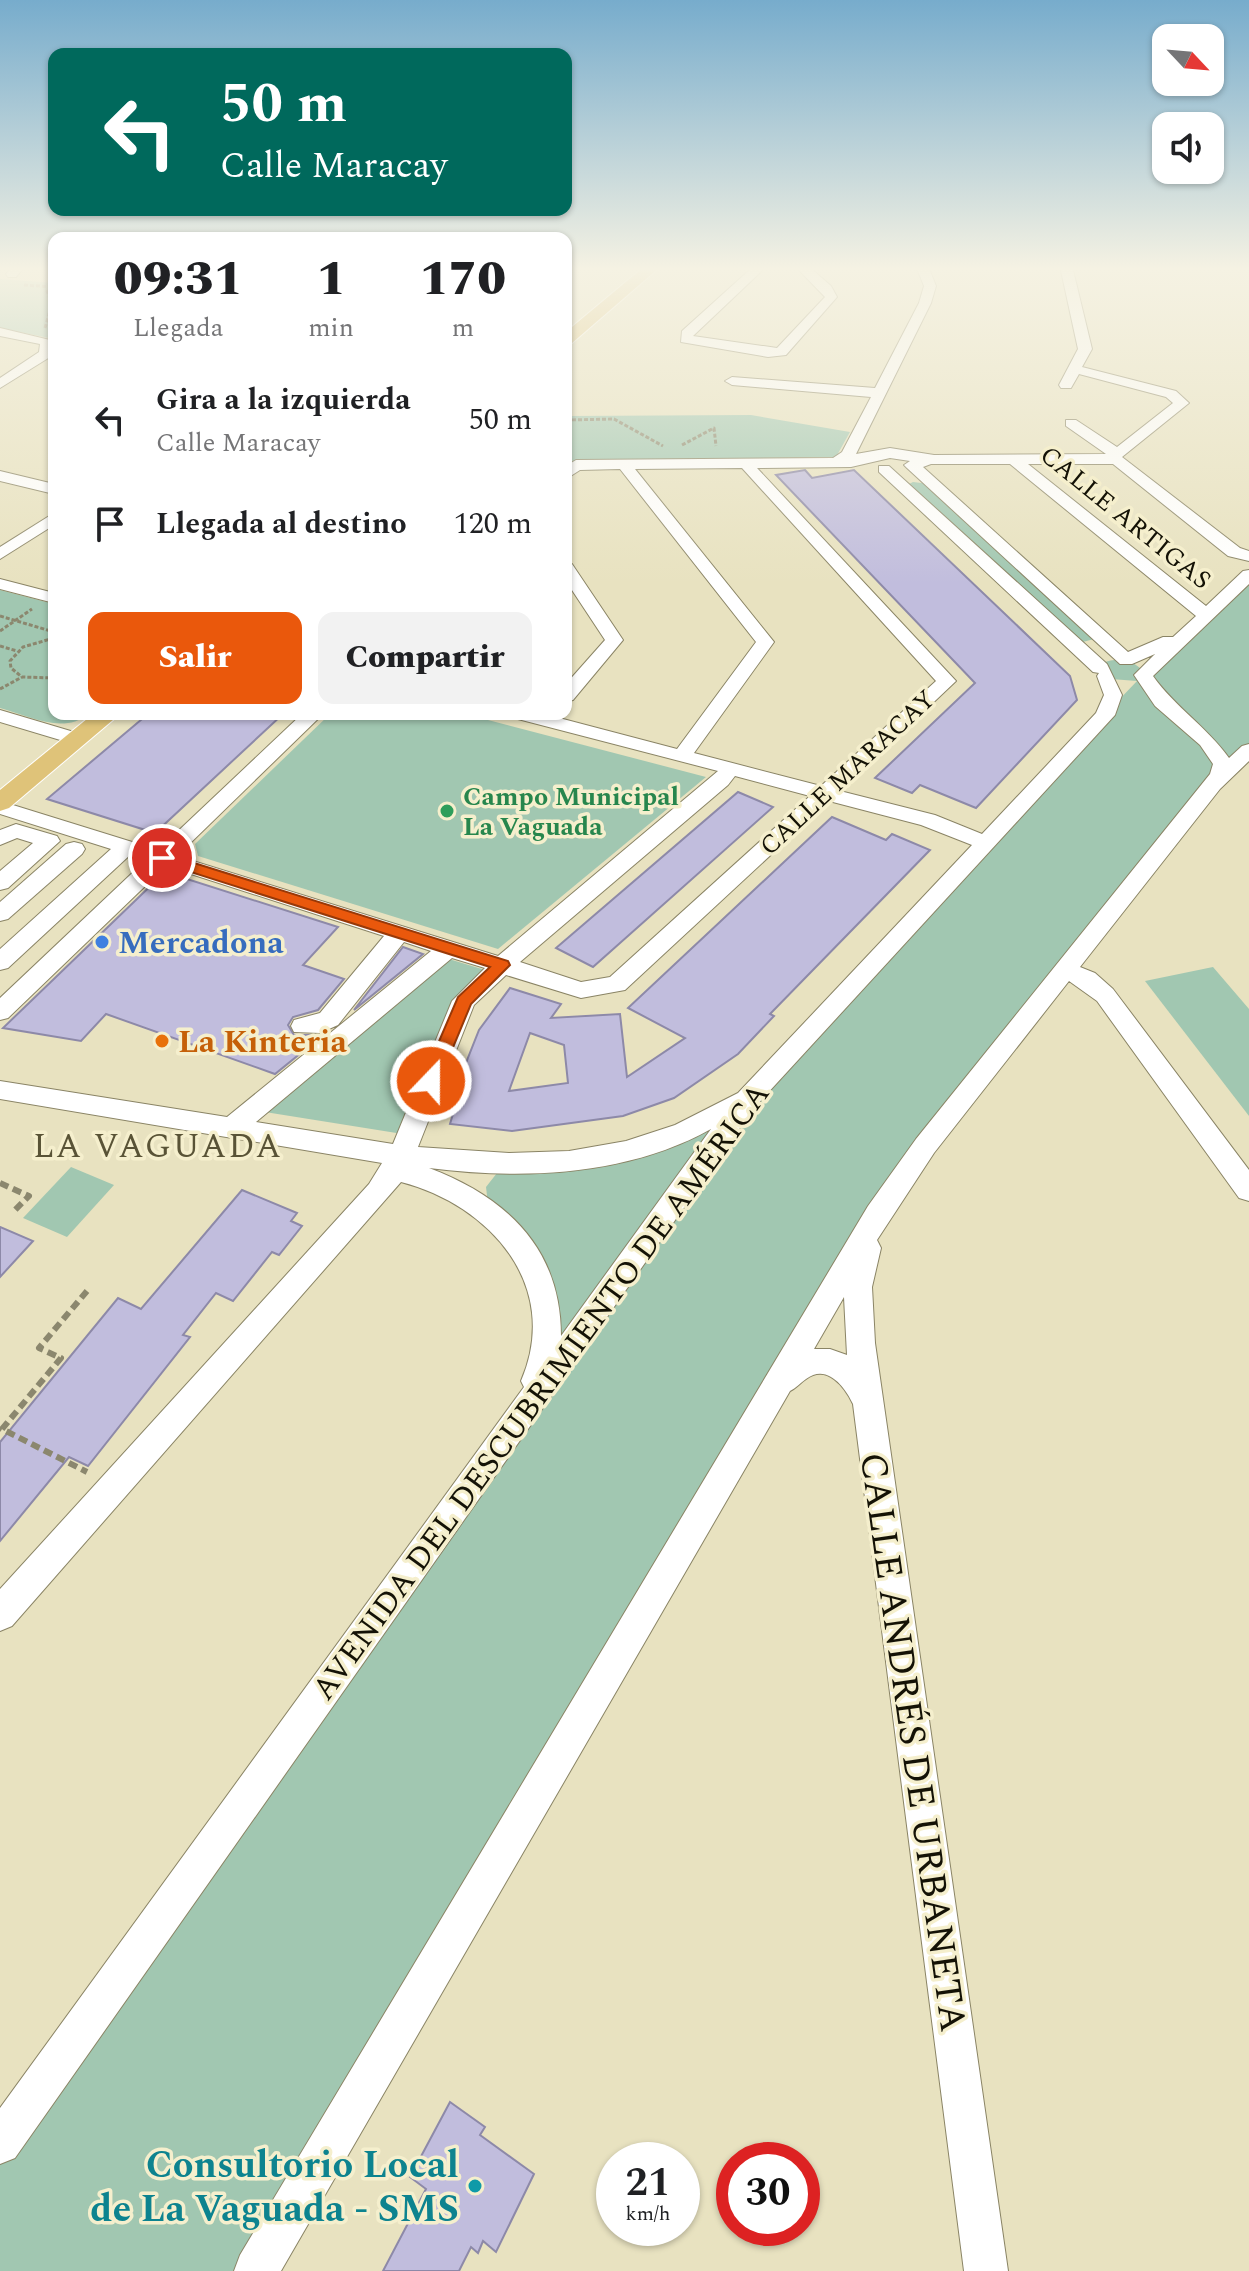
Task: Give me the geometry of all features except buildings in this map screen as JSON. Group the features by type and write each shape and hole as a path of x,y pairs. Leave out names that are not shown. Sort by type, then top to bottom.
{"main road":[{"path":"0,805 101,720"}],"street":[{"path":"0,384 18,372"},
{"path":"836,462 847,457 870,428 879,393 890,372"},
{"path":"1066,385 1073,372"},
{"path":"908,460 1113,456 1182,403 1171,394 1086,372"},
{"path":"732,381 879,393"},
{"path":"1071,423 1234,552 1249,556"},
{"path":"870,428 1134,667 1162,702 1218,754 1223,768 1214,785"},
{"path":"870,428 878,464 1103,672 1107,661 1134,667 1192,630 1249,575"},
{"path":"572,469 576,465 836,462 878,464 903,470 908,460"},
{"path":"930,484 929,474 936,466 969,460"},
{"name":"CALLE ARTIGAS","path":"1014,460 1207,616"},
{"name":"CALLE MARACAY","path":"0,805 118,854 162,858 581,990 617,984 947,681 750,470 748,463"},
{"path":"627,464 628,473 765,642 682,756"},
{"path":"0,476 48,488"},
{"path":"0,554 48,522"},
{"path":"572,577 614,640 572,689"},
{"path":"0,584 48,596"},
{"path":"1086,625 1111,635 1137,640 1169,639 1192,630"},
{"name":"AVENIDA DEL DESCUBRIMIENTO DE AMÉRICA","path":"0,2143 683,1186 766,1078 1108,710 1113,695 1103,672"},
{"path":"0,716 77,739"},
{"path":"0,1012 307,720"},
{"path":"558,720 682,756 936,822 986,843"},
{"path":"256,2271 878,1214 925,1146 1214,785 1249,750"},
{"path":"0,1614 379,1192 398,1163 464,1001 502,965 721,781 730,768"},
{"path":"0,838 16,831 74,849 118,854"},
{"path":"0,883 49,841"},
{"path":"0,914 74,849"},
{"path":"0,962 118,854"},
{"path":"303,1026 320,1024 329,1019 400,932"},
{"path":"231,1128 449,948"},
{"path":"1066,970 1087,979 1105,995 1249,1190"},
{"path":"0,1105 398,1163 524,1165 567,1162 648,1145 710,1119 743,1099 766,1078"},
{"path":"0,1090 231,1128 398,1163 447,1185 497,1216"},
{"path":"514,1423 539,1375 546,1334 542,1290 524,1250 485,1195 488,1182 504,1169 524,1165"},
{"name":"CALLE ANDRÉS DE URBANETA","path":"878,1214 858,1287 857,1322 986,2271"},
{"path":"771,1396 795,1369 808,1362 827,1361 852,1373 869,1408"}],"path":[{"path":"572,420 614,419 670,451"},
{"path":"681,445 714,428"},
{"path":"0,631 34,607"},
{"path":"0,616 48,630"},
{"path":"22,677 11,668 10,661 18,651 48,639"},
{"path":"0,646 18,651"},
{"path":"0,689 22,677 48,679"},
{"path":"0,1183 29,1196 12,1213"},
{"path":"87,1291 39,1348 61,1358 1,1429 87,1472"}],"green space":[{"path":"751,415 850,432 836,457 572,461 572,416"},
{"path":"913,482 930,484 1094,639 1079,643 907,485"},
{"path":"1249,575 1249,750 926,1146 256,2271 0,2271 0,2143 514,1423 546,1312 488,1204 486,1187 497,1173 567,1162 727,1110 1137,681 1111,679 1103,663 1124,660 1143,671"},
{"path":"0,590 48,602 48,720 79,720 46,722 0,708"},
{"name":"Campo Municipal La Vaguada","path":"324,720 488,720 706,777 498,949 198,856 195,844"},
{"path":"439,956 495,973 464,1001 409,1135 252,1110"},
{"path":"1213,967 1249,1009 1249,1116 1145,981"},
{"path":"71,1167 114,1185 67,1237 23,1218"}],"place":[{"name":"Campo Municipal La Vaguada","path":"447,811"},
{"name":"Mercadona","path":"102,942"},
{"name":"La Kinteria","path":"162,1041"},
{"name":"Consultorio Local de La Vaguada - SMS","path":"475,2186"}],"district":[{"name":"LA VAGUADA","path":"158,1145"}],"route":[{"path":"162,858 502,965 464,1001 431,1081"}]}
